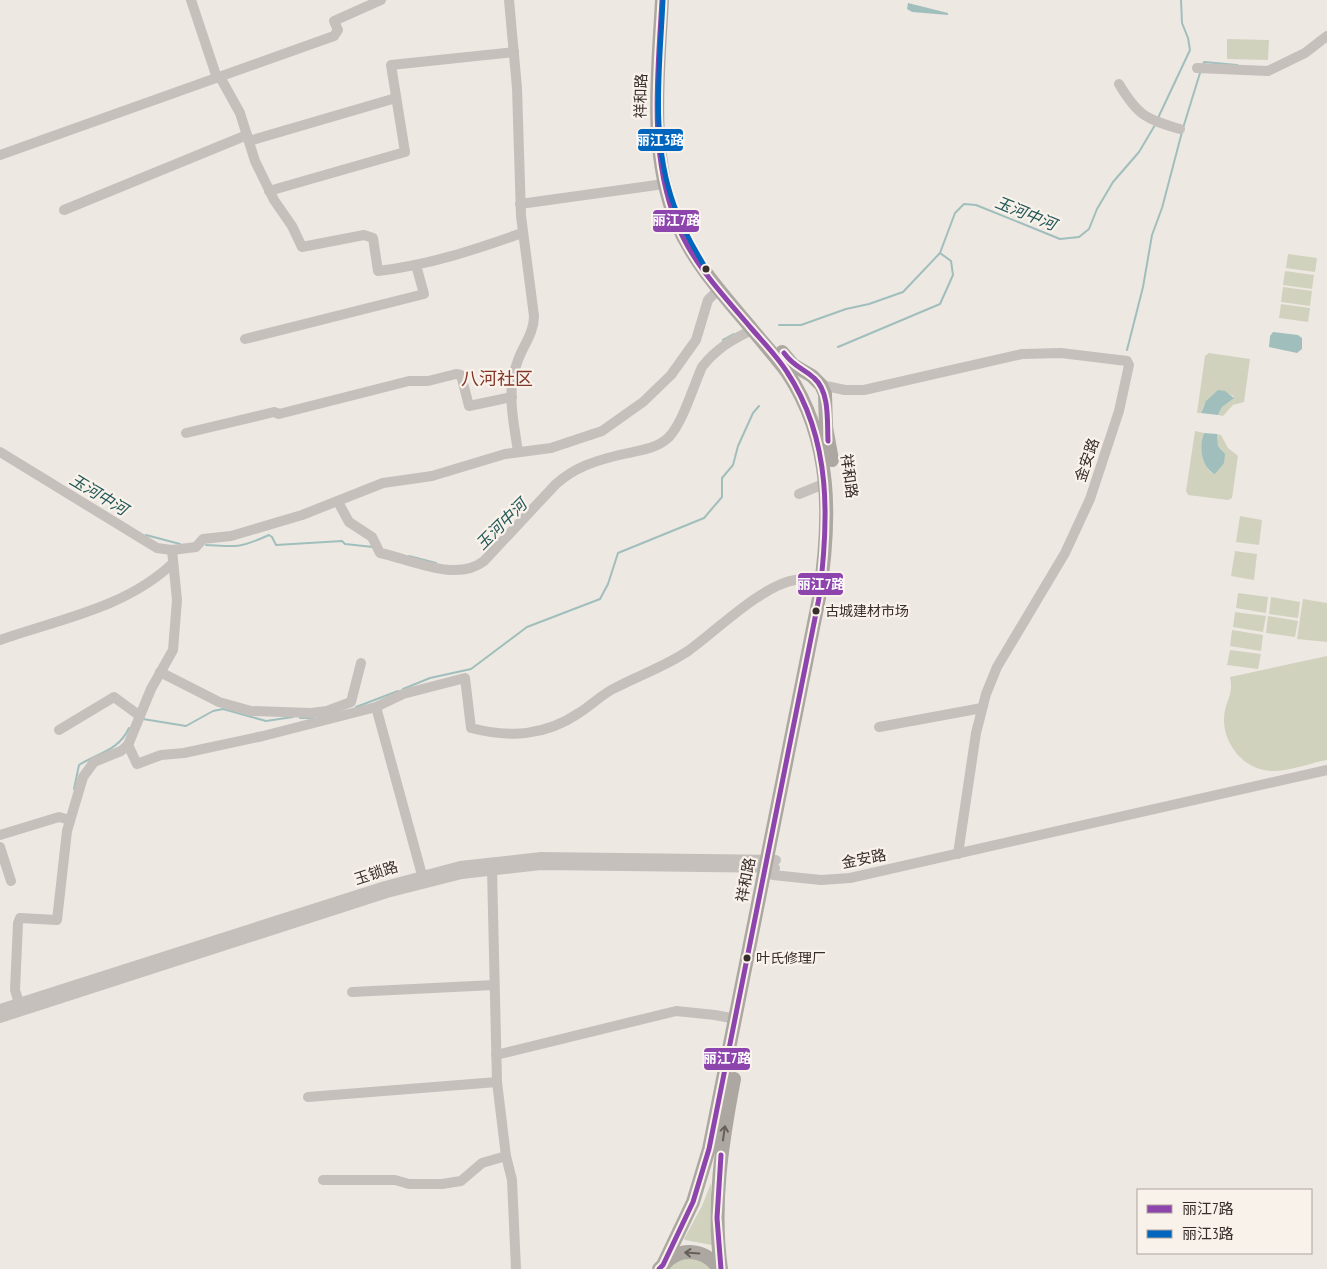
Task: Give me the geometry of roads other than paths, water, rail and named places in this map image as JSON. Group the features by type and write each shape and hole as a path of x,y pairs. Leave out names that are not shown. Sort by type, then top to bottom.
{"highway":[{"name":"祥和路","path":"662,0 656,93 658,141 664,184 685,240 719,289 786,371 795,387 808,411 819,445 826,483 828,530 822,583 722,1146 717,1208 720,1269"},
{"name":"祥和路","path":"661,1268 688,1214 702,1176 829,599 836,545 836,486 826,428 822,385 794,365 721,278 693,236 681,207 671,172 666,116 671,0"},
{"path":"795,387 800,378 807,374"},
{"path":"808,411 817,410 825,405"},
{"path":"661,1268 672,1257 689,1252 707,1256 720,1269"}],"street":[{"path":"190,0 218,77 240,113 269,191 278,208 292,226 302,247 366,235 373,238 378,271 461,255 522,233"},
{"path":"0,155 334,36 338,30 334,21 382,0"},
{"path":"509,0 514,52 522,233 534,321 517,363 512,397 518,452"},
{"path":"1197,68 1253,72 1268,71 1305,53 1327,36"},
{"path":"269,191 405,152 391,65 514,52"},
{"path":"1119,84 1130,102 1155,122 1180,129"},
{"path":"64,210 248,138 396,98"},
{"path":"520,204 664,184"},
{"path":"245,339 367,310 424,294 416,265"},
{"path":"0,452 156,548 172,550 196,547 204,539 253,530 338,502 383,483 432,476 505,454 551,448 602,431 638,407 663,384 696,340 708,300 719,289"},
{"path":"338,502 349,522 372,537 380,553 448,570 469,569 484,561 556,484 568,474 590,463 653,447 667,439 674,430 707,360 726,342 752,330"},
{"name":"金安路","path":"822,385 845,390 864,390 1022,354 1061,353 1127,361 1130,368 1119,412 1090,499 1055,571 997,667 982,708 958,854"},
{"path":"186,433 233,421 288,411 409,381 432,380 456,374 461,375 469,406 512,397"},
{"path":"799,494 826,483"},
{"path":"19,1003 15,990 18,922 20,918 57,920 67,831 87,769 94,762 128,745 160,672 173,650 177,600 172,550"},
{"path":"0,640 91,610 159,576 174,563"},
{"path":"128,745 137,764 162,755 184,753 263,736 376,707 403,694 465,678 471,728 518,735 539,732 566,721 615,687 645,674 688,651 715,628 764,594 795,580 822,583"},
{"path":"160,672 210,698 234,707 263,712 311,713 327,711 351,702 360,663"},
{"path":"59,730 114,697 140,716"},
{"path":"376,707 422,875"},
{"path":"879,727 982,708"},
{"name":"金安路","path":"771,866 840,880 1327,770"},
{"path":"0,835 59,818 70,820"},
{"path":"0,847 11,881"},
{"name":"玉锁路","path":"0,1009 422,875 480,862 534,858 771,866"},
{"name":"玉锁路","path":"0,1018 396,890 442,878 492,869 541,865 771,866"},
{"path":"492,869 497,1082 506,1156 512,1180 516,1269"},
{"path":"352,992 494,985"},
{"path":"496,1055 676,1011 736,1019"},
{"path":"308,1097 497,1082"},
{"path":"323,1180 395,1180 409,1184 442,1184 460,1181 482,1163 506,1156"}],"water":[{"path":"908,3 948,13 948,15 912,12 907,9"},
{"path":"1273,332 1298,335 1302,338 1302,349 1297,353 1269,347 1270,336"},
{"path":"1218,390 1225,391 1234,398 1222,407 1218,415 1201,413 1206,401"},
{"path":"1204,433 1217,434 1218,446 1225,454 1224,463 1215,474 1207,467 1202,456 1202,438"}],"waterway":[{"name":"玉河中河","path":"1158,118 1190,50 1182,23 1181,0"},
{"path":"1203,66 1204,62 1237,65"},
{"path":"1183,128 1200,73"},
{"name":"玉河中河","path":"779,325 801,325 903,292 940,253 955,213 964,204 976,205 1060,239 1079,237 1089,229 1097,209 1113,182 1139,152 1155,125"},
{"path":"1127,350 1143,287 1152,235 1162,208 1182,132"},
{"path":"838,347 940,304 953,275 951,261 940,253"},
{"name":"玉河中河","path":"723,340 734,334"},
{"path":"403,689 430,678 471,669 527,627 600,599 608,584 618,553 704,518 722,497 722,478 733,465 738,446 753,413 759,406"},
{"name":"玉河中河","path":"146,535 180,544"},
{"name":"玉河中河","path":"206,545 238,546 269,535 276,545 342,541 345,544 373,547"},
{"name":"玉河中河","path":"409,556 436,563"},
{"path":"356,707 398,691"},
{"path":"143,719 186,726 213,711 223,709 266,721 293,717"},
{"path":"300,718 313,718"},
{"path":"74,789 79,765 120,742 129,728"}],"place":[{"name":"古城建材市场","path":"816,611"},
{"name":"叶氏修理厂","path":"747,958"}],"district":[{"name":"八河社区","path":"497,379"}]}
